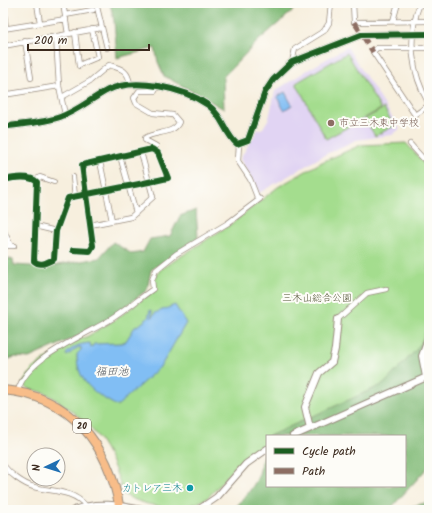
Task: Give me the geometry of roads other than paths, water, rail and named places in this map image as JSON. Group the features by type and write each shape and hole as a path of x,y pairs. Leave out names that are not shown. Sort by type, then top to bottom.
{"main road":[{"name":"20","path":"3,390 18,391 40,398 64,410 81,425 95,441 106,460 116,487 120,508"}],"street":[{"path":"37,3 40,23"},
{"path":"63,3 68,34"},
{"path":"96,3 107,48"},
{"path":"292,62 295,49 324,31 329,23 332,3"},
{"path":"353,3 354,22 429,21"},
{"path":"393,21 398,3"},
{"path":"420,3 412,34 412,48 415,70 429,104 415,115 374,52 377,48 412,48 429,48"},
{"path":"3,7 5,28 40,23 93,10"},
{"path":"3,46 101,28"},
{"path":"75,32 79,66 98,57 92,29"},
{"path":"239,144 248,140 265,92 273,80 292,62 361,35 429,34"},
{"path":"56,36 59,86 65,115"},
{"path":"25,41 31,78"},
{"path":"62,97 90,81 109,65 125,70 128,74 130,84"},
{"path":"3,127 60,117 107,90 130,84 157,87 197,98 209,106 224,123 233,140 239,144"},
{"path":"3,95 59,86"},
{"path":"154,150 156,146 145,140 145,138 177,126 179,122 173,115 153,113 136,103 134,98 139,91 155,92 157,87"},
{"path":"18,391 20,383 31,367 64,344 84,336 114,318 153,289 152,280 156,270 176,254 228,223 260,199 257,197 250,179 238,161 239,144"},
{"path":"410,144 429,165"},
{"path":"73,250 92,250 93,246 82,165 154,150"},
{"path":"35,180 37,182 34,261 37,264 43,264 54,259 56,231 68,198 168,178 158,153 154,150"},
{"path":"90,225 131,217 153,197 141,152"},
{"path":"120,156 136,213"},
{"path":"100,161 112,221"},
{"path":"3,180 19,178 35,180 40,177 54,182"},
{"path":"73,178 75,197"},
{"path":"35,226 56,231"},
{"path":"3,229 13,246 3,246"},
{"path":"310,428 305,407 319,373 332,362 336,349 338,319 367,293 386,289"},
{"path":"295,435 428,376 422,356 429,337"},
{"path":"198,510 217,497 246,464 266,450"},
{"path":"3,465 10,473 33,487 64,492 80,499 86,506"},
{"path":"74,510 86,506 142,510"}],"water":[{"path":"285,92 292,105 284,110 277,97"},
{"name":"福田池","path":"175,305 186,323 161,366 117,406 101,397 88,386 83,379 80,372 77,354 81,350 81,347 77,348 67,356 66,354 74,347 83,344 90,343 91,348 94,344 121,343 126,341 136,325 138,326 148,318 150,310 152,311 151,318 155,313"}],"place":[{"name":"市立三木東中学校","path":"331,123"},
{"name":"カトレア三木","path":"190,488"}],"park label":[{"name":"三木山総合公園","path":"317,298"}]}
